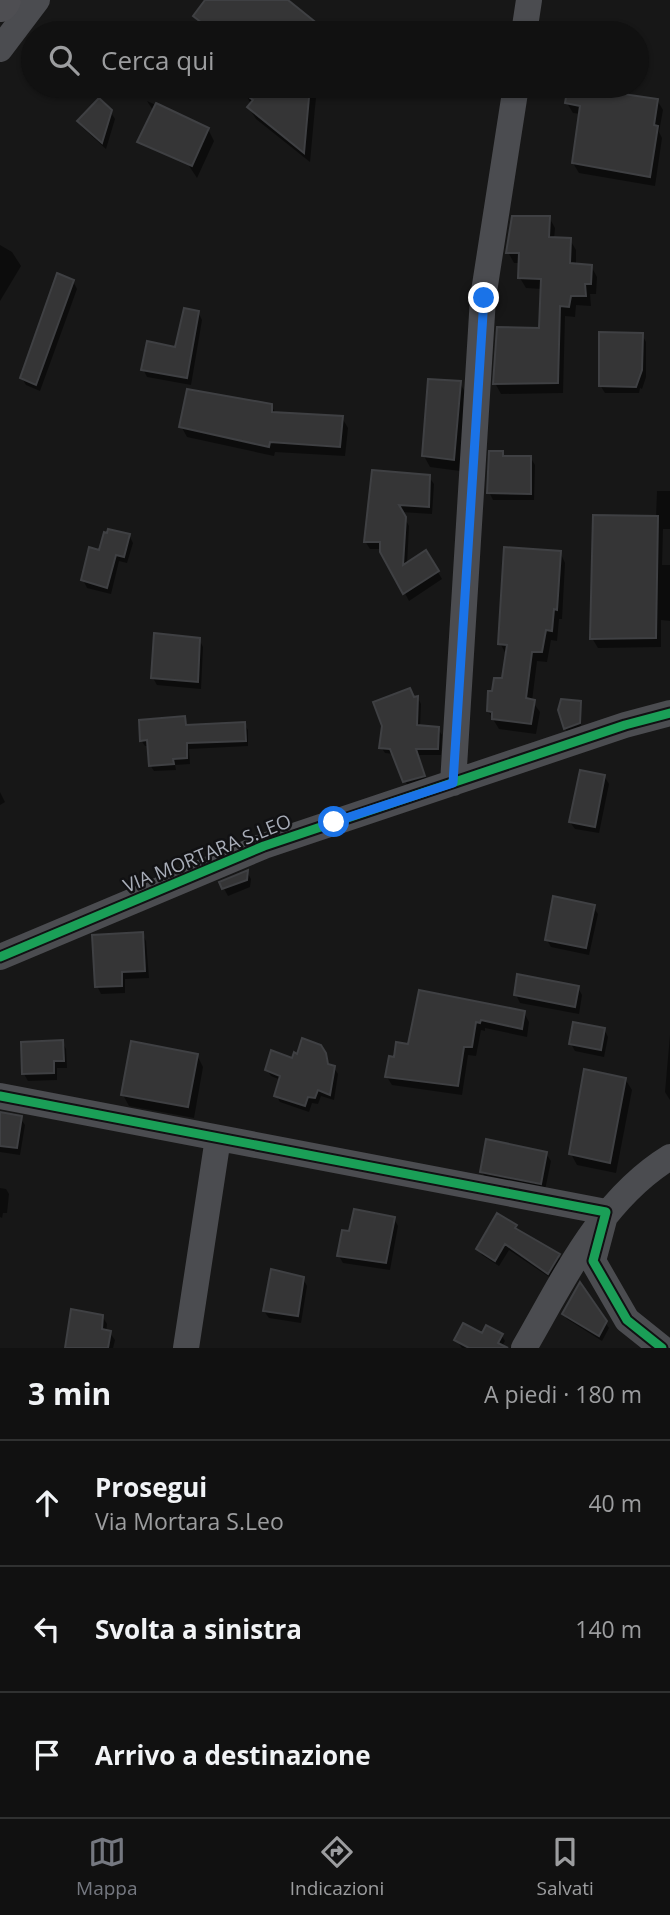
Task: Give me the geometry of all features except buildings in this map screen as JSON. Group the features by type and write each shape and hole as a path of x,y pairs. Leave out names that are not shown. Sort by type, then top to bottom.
{"street":[{"path":"21,21 37,0"},
{"path":"526,21 529,0"},
{"path":"0,49 21,21"},
{"path":"453,783 484,298 514,98"},
{"name":"VIA MORTARA S.LEO","path":"0,957 264,846 625,725 670,713"},
{"path":"0,1096 606,1212"},
{"path":"186,1348 218,1138"},
{"path":"524,1348 606,1212 658,1164 670,1157"},
{"path":"606,1212 593,1261 627,1320 657,1346"}],"cycle path":[{"path":"0,957 264,846 625,725 670,713"},
{"path":"0,1096 606,1212 593,1261 627,1320 662,1348"}],"route":[{"path":"334,822 453,783 484,298"}]}
